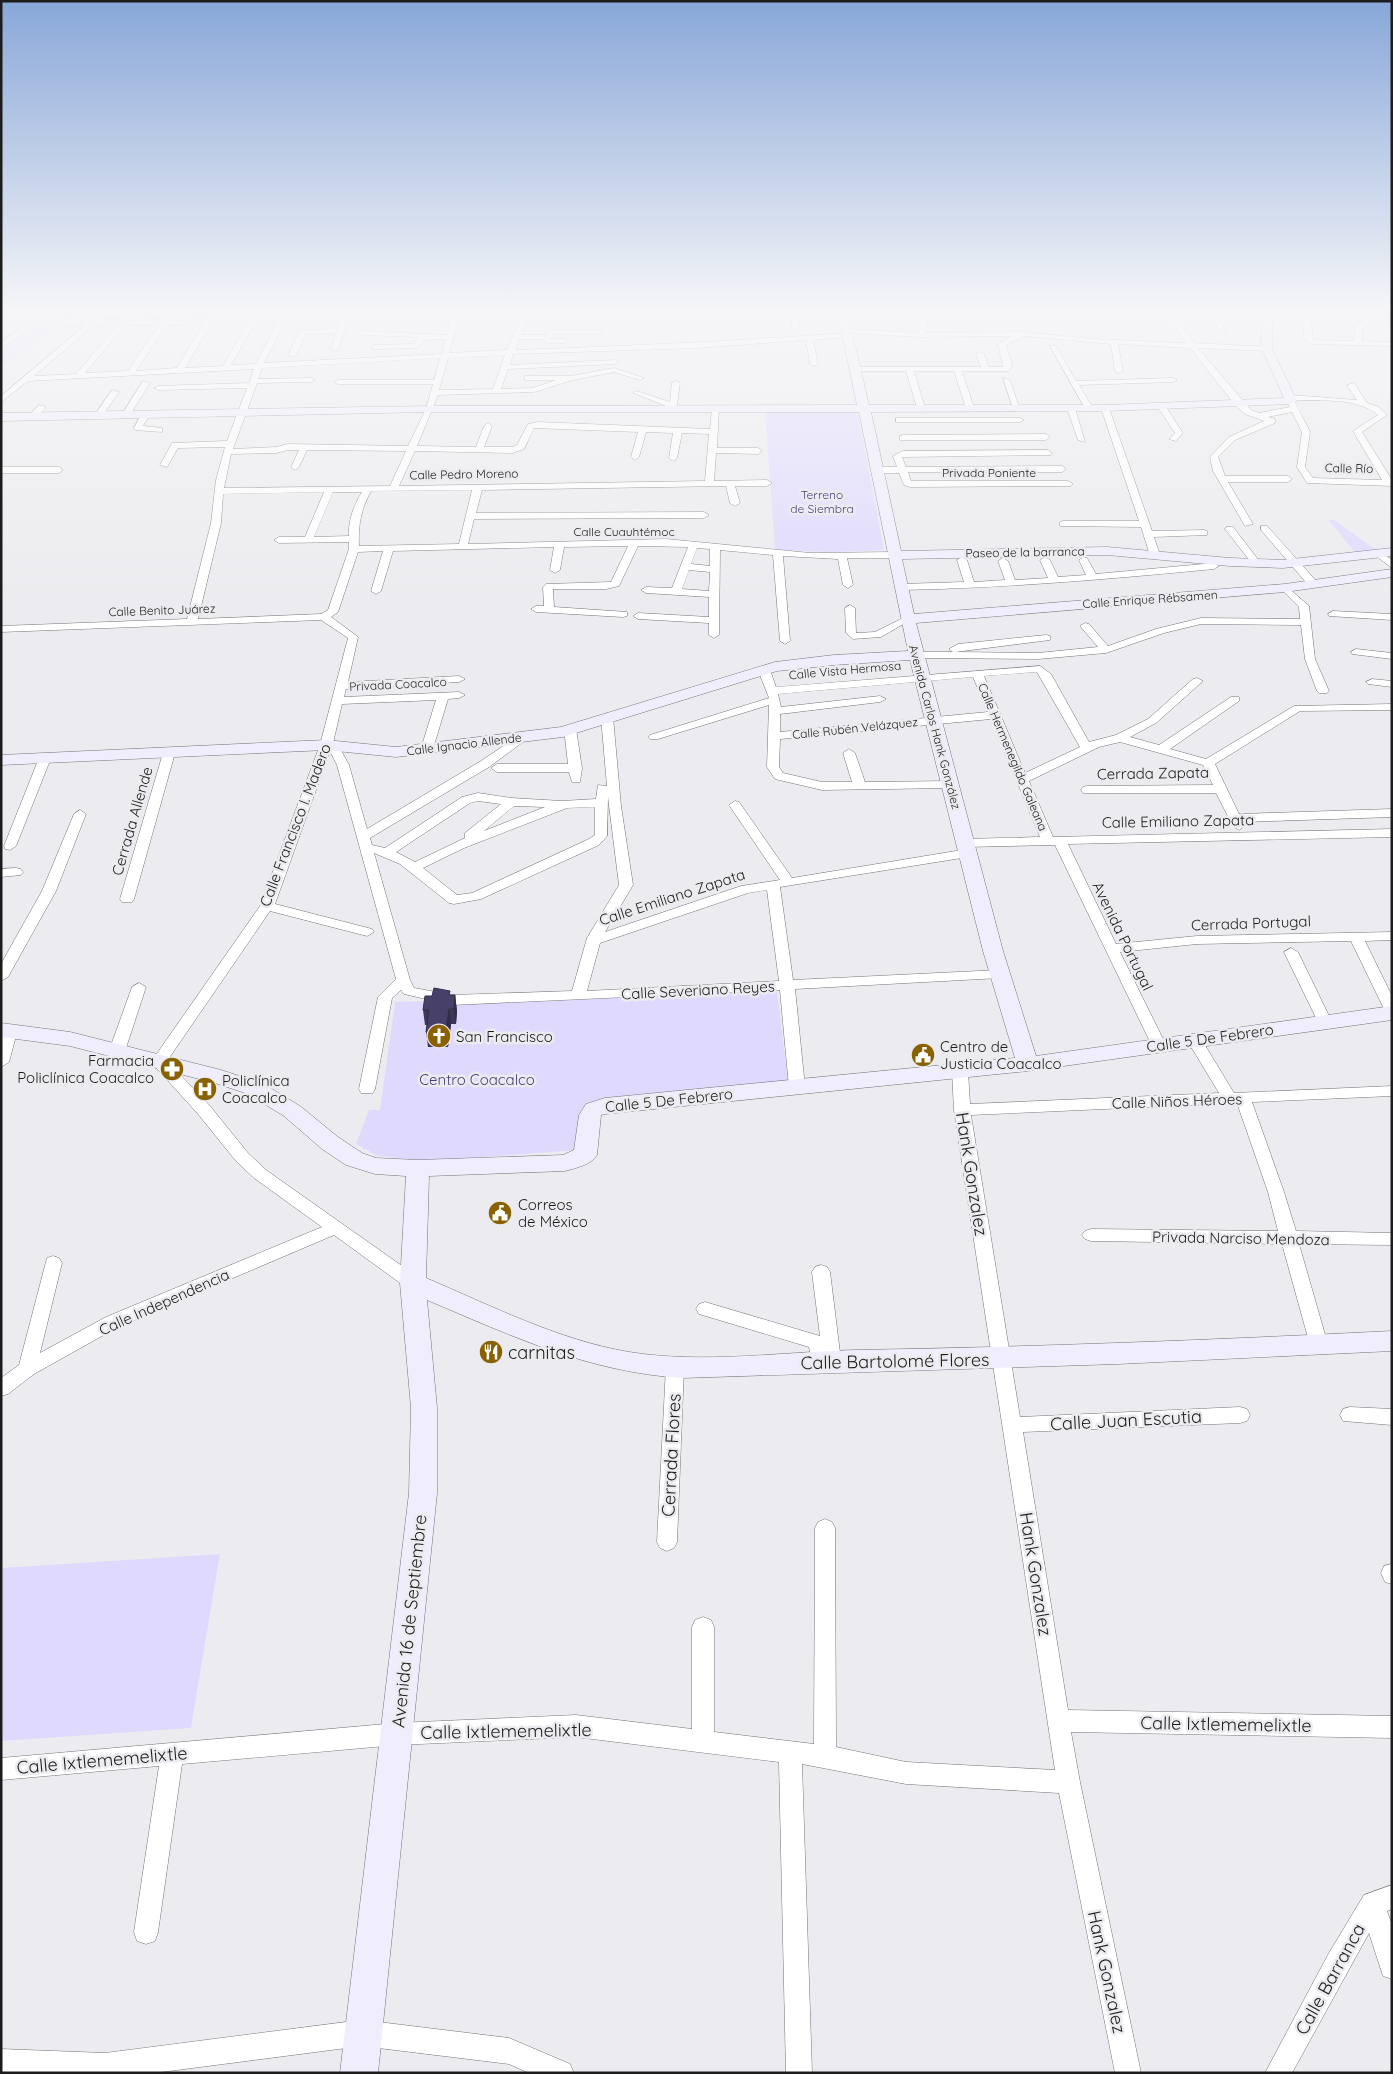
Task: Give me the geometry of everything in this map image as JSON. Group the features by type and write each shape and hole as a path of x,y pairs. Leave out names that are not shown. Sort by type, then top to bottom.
{"street":[{"path":"32,417 42,406"},
{"path":"98,416 105,406"},
{"path":"125,416 131,406"},
{"path":"192,620 216,523 220,491 229,448 245,406"},
{"path":"393,488 431,406"},
{"path":"1016,406 1019,414"},
{"path":"1161,406 1179,433 1173,439"},
{"path":"899,420 959,420 1071,408 1169,406"},
{"path":"1241,406 1248,412 1272,421 1243,431 1220,448 1214,457 1222,479 1248,524"},
{"path":"1259,416 1283,406"},
{"name":"Calle Río","path":"1294,406 1306,432 1301,467 1310,481 1390,483"},
{"path":"1369,406 1379,409 1383,415 1357,431 1390,483"},
{"path":"1,417 430,409 673,407 716,409 970,408 1019,414"},
{"name":"Avenida Carlos Hank González","path":"864,408 907,619 918,655 966,848 1000,974 1028,1064"},
{"path":"954,408 966,438"},
{"path":"1071,408 1082,440"},
{"path":"1105,408 1155,555"},
{"path":"704,486 712,450 716,409"},
{"path":"145,415 138,428 159,430"},
{"path":"1378,419 1392,422"},
{"path":"480,449 488,426"},
{"path":"164,465 175,445 276,450 288,447 518,449 521,447 531,426 714,432"},
{"path":"635,457 642,429"},
{"path":"673,458 678,431"},
{"path":"904,438 1046,437"},
{"path":"295,467 304,448"},
{"path":"712,450 758,451"},
{"path":"904,470 899,455 1048,453"},
{"path":"877,470 1062,469"},
{"path":"1,470 59,470"},
{"name":"Privada Poniente","path":"904,470 907,483 910,484 1068,484"},
{"path":"1222,479 1288,479"},
{"path":"730,483 735,503"},
{"name":"Calle Pedro Moreno","path":"220,491 478,486 704,486 730,483 767,483"},
{"path":"463,546 478,486"},
{"path":"323,617 333,612 353,544 353,528 359,505 369,488"},
{"path":"308,540 330,489"},
{"path":"471,516 704,515"},
{"path":"1063,524 1144,524"},
{"path":"1264,528 1293,563 1314,584"},
{"path":"1230,529 1257,564"},
{"path":"1148,534 1204,533"},
{"name":"Calle Cuauhtémoc","path":"279,540 308,540 388,548 635,542 694,544 778,553 842,556 894,555"},
{"path":"549,610 548,587 550,586 611,586 615,584 635,542"},
{"path":"617,543 619,556 624,565"},
{"path":"555,570 560,544"},
{"path":"676,592 694,544"},
{"path":"714,635 715,546"},
{"path":"376,591 388,548"},
{"name":"Paseo de la barranca","path":"894,555 1107,551 1257,564 1293,563 1385,553"},
{"path":"778,553 785,641"},
{"path":"1385,553 1392,565"},
{"path":"842,556 848,585"},
{"path":"962,560 970,586"},
{"path":"1045,560 1054,580"},
{"path":"1084,560 1093,578"},
{"path":"1003,561 1011,582"},
{"path":"1126,561 1132,574"},
{"path":"901,587 970,586 1093,578 1214,566"},
{"path":"686,567 715,568"},
{"name":"Calle Enrique Rébsamen","path":"907,619 1285,588 1392,573"},
{"path":"1285,588 1304,606 1310,659 1323,691"},
{"path":"646,590 714,594"},
{"path":"850,608 850,633 853,636 877,635 907,619"},
{"path":"536,610 623,614"},
{"path":"1333,614 1392,617"},
{"path":"638,616 714,620"},
{"name":"Calle Benito Juárez","path":"1,629 192,620 323,617"},
{"name":"Calle Francisco I. Madero","path":"159,1062 267,906 330,745 353,637 323,617"},
{"name":"Calle Enrique Rébsamen","path":"918,655 1038,656 1106,650 1201,621 1305,622"},
{"path":"1085,626 1106,650"},
{"path":"954,656 954,648 958,647 1046,638"},
{"path":"1356,652 1392,656"},
{"name":"Calle Ignacio Allende","path":"1,760 330,745 396,752 570,730 764,670 834,660 918,655"},
{"name":"Calle Vista Hermosa","path":"774,700 923,677 1040,669 1045,674 1087,749"},
{"path":"764,670 774,700 775,736 773,767 780,776 822,786 950,784"},
{"name":"Calle Hermenegildo Galeana","path":"977,673 1022,779 1053,840"},
{"path":"342,686 459,679"},
{"path":"1022,779 1087,749 1120,738 1152,721 1197,681"},
{"path":"1372,682 1392,684"},
{"name":"Privada Coacalco","path":"338,701 459,695"},
{"path":"429,742 443,696"},
{"path":"654,737 774,700 880,699"},
{"path":"1160,750 1235,699"},
{"path":"1120,738 1208,763 1298,708 1392,707"},
{"name":"Calle Rubén Velázquez","path":"775,736 995,715"},
{"path":"578,996 594,940 626,885 615,806 607,717"},
{"path":"497,768 576,774 570,730"},
{"path":"365,842 525,736"},
{"path":"330,745 343,765 404,980 385,997 367,1089"},
{"name":"Cerrada Allende","path":"127,899 169,753"},
{"path":"849,753 860,786"},
{"path":"10,846 45,758"},
{"path":"1208,763 1244,836"},
{"path":"365,842 389,851 416,866 454,900 476,896 594,842 601,836 602,788"},
{"name":"Cerrada Zapata","path":"1087,790 1220,789"},
{"path":"389,851 466,800 478,797 512,802 601,803"},
{"path":"458,844 512,802"},
{"path":"416,866 458,844 565,804"},
{"path":"734,806 788,882"},
{"path":"1235,818 1392,813"},
{"path":"1,977 49,891 80,814"},
{"name":"Calle Emiliano Zapata","path":"594,940 746,889 966,848 1053,840 1392,833"},
{"name":"Avenida Portugal","path":"1053,840 1111,949 1158,1045"},
{"path":"1,873 16,872"},
{"path":"773,885 787,986 797,1087"},
{"path":"267,906 367,932"},
{"name":"Cerrada Portugal","path":"1111,949 1197,940 1392,936"},
{"path":"1356,937 1392,1012"},
{"path":"1291,952 1324,1022"},
{"name":"Calle Severiano Reyes","path":"404,980 409,992 452,1000 578,996 1000,974"},
{"path":"117,1051 139,987"},
{"name":"Calle 5 De Febrero","path":"1028,1064 1392,1012"},
{"path":"1,1062 6,1031 70,1039 221,1077 256,1089 292,1111 330,1143 354,1159 375,1166 418,1168"},
{"path":"1195,1040 1237,1099 1276,1192 1319,1344"},
{"path":"159,1062 204,1110 242,1157 260,1174 413,1283"},
{"path":"960,1072 1028,1064"},
{"name":"Calle 5 De Febrero","path":"418,1168 565,1163 585,1155 590,1115 594,1109 605,1106 960,1072"},
{"name":"Hank Gonzalez","path":"960,1072 962,1110 1060,1721 1068,1782 1128,2073"},
{"name":"Calle Niños Héroes","path":"962,1110 1392,1091"},
{"name":"Avenida 16 de Septiembre","path":"359,2073 423,1493 424,1408 413,1283 418,1168"},
{"name":"Calle Independencia","path":"1,1389 27,1369 112,1322 335,1228"},
{"name":"Privada Narciso Mendoza","path":"1091,1235 1392,1240"},
{"path":"27,1369 53,1263"},
{"path":"821,1272 826,1361"},
{"name":"Calle Bartolomé Flores","path":"413,1283 577,1351 629,1362 676,1367 750,1366 826,1361 1002,1358 1392,1340"},
{"path":"705,1309 817,1342 826,1361"},
{"name":"Cerrada Flores","path":"667,1542 676,1367"},
{"name":"Calle Juan Escutia","path":"1012,1425 1240,1415"},
{"path":"1350,1415 1392,1416"},
{"path":"825,1528 825,1756"},
{"path":"704,1627 704,1741"},
{"name":"Calle Ixtlememelixtle","path":"1060,1721 1392,1727"},
{"name":"Calle Ixtlememelixtle","path":"1,1769 397,1734 576,1726 825,1756 906,1773 1068,1782"},
{"path":"790,1752 799,2073"},
{"path":"146,1932 172,1754"},
{"path":"1382,1900 1392,1967"},
{"name":"Calle Barranca","path":"1278,2073 1338,1962 1382,1900"},
{"path":"1,2062 105,2066 362,2033 509,2051 561,2073"}],"green space":[{"name":"Terreno de Siembra","path":"857,409 884,550 833,552 775,550 765,412"},
{"path":"1328,520 1334,520 1376,550 1355,552"},
{"name":"Centro Coacalco","path":"777,991 788,1081 596,1102 578,1150 428,1161 378,1156 356,1144 369,1110 380,1110 395,1002"},
{"path":"220,1554 191,1728 1,1741 1,1568"}],"building":[{"path":"434,988 450,991 449,995 455,995 454,1009 449,1009 446,1031 426,1032 429,1010 423,1010 425,996 432,996"}],"place":[{"name":"San Francisco","path":"439,1036"},
{"name":"Centro de Justicia Coacalco","path":"923,1055"},
{"name":"Farmacia Policlínica Coacalco","path":"172,1069"},
{"name":"Policlínica Coacalco","path":"205,1089"},
{"name":"Correos de México","path":"500,1213"},
{"name":"carnitas","path":"491,1352"}]}
